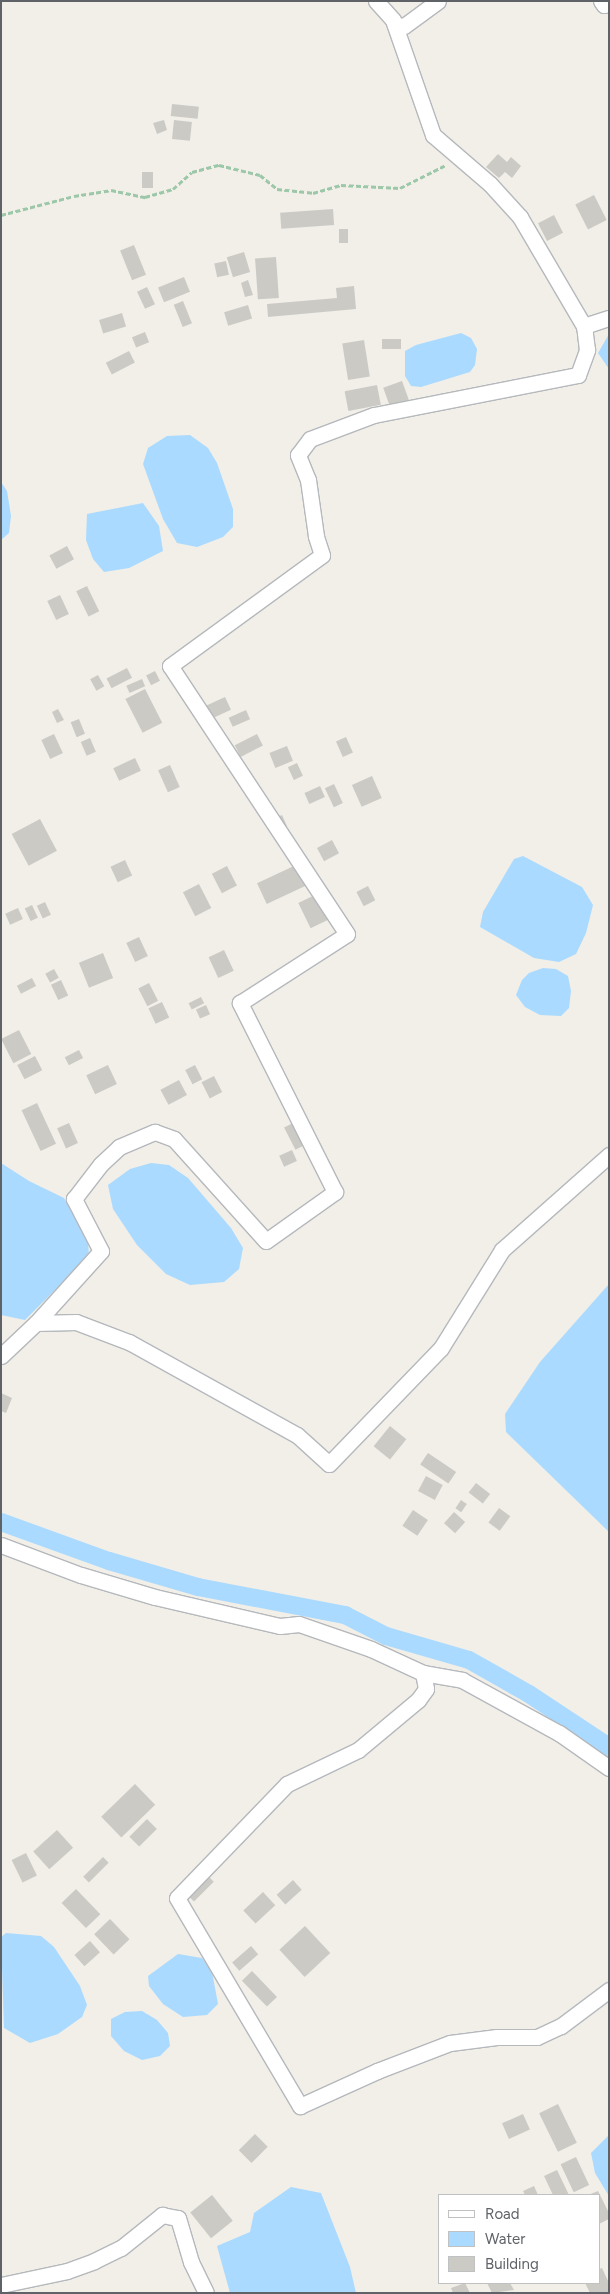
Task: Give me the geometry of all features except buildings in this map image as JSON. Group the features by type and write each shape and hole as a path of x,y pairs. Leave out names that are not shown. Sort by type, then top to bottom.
{"street":[{"path":"1,1356 36,1323 101,1251 74,1199 101,1164 119,1147 155,1132 174,1139 266,1241 335,1192 240,1003 346,934 170,666 322,555 316,536 308,480 298,455 310,439 374,415 578,375 587,350 584,326 520,217 490,184 433,135 395,25 376,1"},
{"path":"395,25 404,26 438,1"},
{"path":"601,1 604,4 608,1"},
{"path":"584,326 609,318"},
{"path":"36,1323 76,1322 129,1342 297,1435 329,1464 441,1348 502,1250 609,1155"},
{"path":"1,1545 81,1574 155,1597 280,1626 299,1624 371,1649 423,1673 462,1680 559,1733 609,1768"},
{"path":"423,1673 426,1689 418,1700 358,1750 287,1784 177,1898 300,2106 377,2071 450,2043 497,2037 537,2037 560,2026 609,1990"},
{"path":"1,2285 67,2271 94,2261 121,2248 162,2215 178,2218 191,2262 206,2293"}],"path":[{"path":"1,214 74,196 111,190 145,197 173,189 192,172 219,165 260,175 277,189 313,193 340,185 400,188 420,181 458,157"}],"water":[{"path":"461,333 471,338 477,349 475,365 470,372 421,387 411,386 405,376 405,351 416,345"},
{"path":"609,334 609,369 598,353"},
{"path":"190,435 208,448 217,463 233,509 233,527 223,537 197,547 177,543 163,519 143,464 148,448 167,436"},
{"path":"1,482 7,491 11,516 9,533 1,540"},
{"path":"143,503 159,526 163,551 129,568 104,572 93,559 86,540 87,514"},
{"path":"523,856 582,887 593,905 586,933 576,954 559,962 534,958 480,927 483,912 514,859"},
{"path":"543,968 556,969 568,976 571,991 569,1008 561,1016 540,1015 525,1007 516,995 522,980 529,973"},
{"path":"1,1163 29,1181 64,1198 88,1242 89,1256 25,1320 1,1315"},
{"path":"151,1163 169,1165 188,1178 231,1228 243,1248 239,1269 224,1282 190,1285 166,1274 137,1245 113,1209 108,1185 130,1169"},
{"path":"609,1284 609,1532 506,1432 505,1414 540,1362"},
{"path":"6,1933 41,1936 54,1947 80,1986 87,2005 82,2017 58,2034 30,2043 4,2028 1,1937"},
{"path":"178,1954 202,1958 212,1972 218,2004 207,2015 183,2017 163,2004 149,1986 148,1976"},
{"path":"142,2011 157,2020 168,2033 170,2046 160,2056 142,2060 124,2051 111,2036 111,2019 125,2012"},
{"path":"609,2135 609,2196 595,2173 591,2153"},
{"path":"291,2187 321,2193 350,2267 356,2293 230,2293 217,2246 250,2232 254,2213"}],"waterway":[{"path":"1,1522 109,1561 198,1587 345,1615 386,1636 469,1660 529,1694 609,1747"}]}
